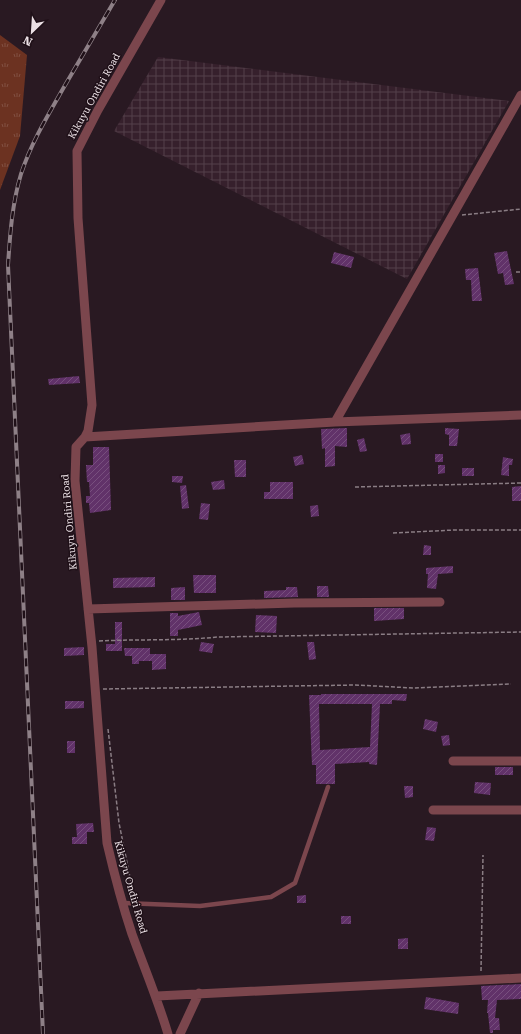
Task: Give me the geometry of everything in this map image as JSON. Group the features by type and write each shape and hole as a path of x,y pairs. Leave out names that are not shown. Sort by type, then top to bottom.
{"street":[{"name":"Kikuyu Ondiri Road","path":"161,0 98,110 77,151 78,218 92,405 90,422 85,437 76,447 75,481 92,647 104,819 113,871 133,934 157,996 168,1034"},
{"path":"335,422 452,216 518,106 521,95"},
{"path":"85,437 335,422 521,415"},
{"path":"88,610 294,603 440,602"},
{"path":"453,761 521,761"},
{"path":"433,810 521,810"},
{"path":"157,996 521,978"},
{"path":"180,1034 199,993"}],"lane":[{"path":"123,903 200,906 271,897 295,883 328,787"}],"path":[{"path":"452,216 521,209"},
{"path":"516,272 521,272"},
{"path":"355,488 521,483"},
{"path":"392,533 454,530 521,530"},
{"path":"96,642 131,639 187,640 218,636 286,637 411,632 521,632"},
{"path":"103,689 355,685 414,688 511,684"},
{"path":"108,728 119,823 134,900"},
{"path":"480,976 483,855"}],"shaded area":[{"path":"158,57 509,101 407,279 114,131"}],"green space":[{"path":"0,35 27,55 20,136 0,190"}],"building":[{"path":"507,251 514,284 505,285 503,273 498,274 494,253"},
{"path":"334,252 354,257 351,268 331,263"},
{"path":"478,268 482,301 472,301 471,280 466,280 465,269"},
{"path":"79,376 80,383 49,385 48,379"},
{"path":"347,428 347,447 335,446 335,466 325,467 325,448 322,449 321,429"},
{"path":"445,428 459,429 457,446 449,446 449,435 445,434"},
{"path":"410,433 411,444 402,445 400,435"},
{"path":"364,438 367,451 360,452 357,440"},
{"path":"93,447 109,447 111,510 90,513 89,503 86,503 86,496 90,496 86,465 93,465"},
{"path":"435,454 443,454 443,462 435,462"},
{"path":"302,455 304,464 295,466 293,457"},
{"path":"503,457 513,459 512,465 509,465 509,476 501,475"},
{"path":"234,460 246,460 246,477 235,477"},
{"path":"438,465 445,465 445,473 438,474"},
{"path":"462,468 474,468 474,476 462,476"},
{"path":"172,476 183,476 182,483 172,482"},
{"path":"224,480 225,489 213,490 211,482"},
{"path":"270,482 293,482 293,499 264,499 264,492 270,492"},
{"path":"186,485 189,508 182,509 180,486"},
{"path":"521,486 521,501 512,501 512,487"},
{"path":"201,503 210,504 208,520 199,519"},
{"path":"318,505 319,516 311,517 310,506"},
{"path":"424,545 431,546 431,555 423,555"},
{"path":"453,566 453,573 438,574 436,589 427,588 428,574 426,574 426,568"},
{"path":"193,575 216,575 216,593 194,593"},
{"path":"155,577 155,587 113,588 113,578"},
{"path":"317,586 328,586 329,597 317,597"},
{"path":"185,587 185,600 171,600 171,588"},
{"path":"286,587 297,587 298,597 264,598 264,591 286,590"},
{"path":"374,608 404,608 404,619 374,621"},
{"path":"199,612 202,625 178,630 178,636 170,636 170,613 178,613 178,616"},
{"path":"256,615 277,616 276,633 255,632"},
{"path":"115,622 122,622 122,651 106,651 106,644 115,644"},
{"path":"201,642 214,644 212,653 199,651"},
{"path":"307,642 314,642 316,659 309,660"},
{"path":"84,647 84,655 64,656 64,648"},
{"path":"124,648 150,648 150,654 166,654 166,669 152,670 152,661 139,661 139,664 132,664 132,656 125,656"},
{"path":"407,694 406,701 392,700 392,704 380,704 377,765 369,764 369,762 335,764 335,784 316,784 316,765 312,765 309,695","holes":["319,704 372,704 370,747 320,750"]},
{"path":"65,701 84,701 84,708 65,709"},
{"path":"425,719 438,722 436,732 423,729"},
{"path":"449,735 450,745 443,746 441,736"},
{"path":"67,741 75,741 75,753 67,753"},
{"path":"495,767 513,767 513,775 495,775"},
{"path":"475,782 491,783 490,795 474,793"},
{"path":"404,786 413,786 413,797 405,798"},
{"path":"93,823 94,832 87,832 87,844 72,844 72,837 77,837 76,824"},
{"path":"427,827 436,828 434,841 425,840"},
{"path":"306,895 306,903 297,903 297,896"},
{"path":"341,916 351,916 351,924 341,924"},
{"path":"408,938 408,949 398,949 398,939"},
{"path":"521,984 521,999 497,1000 495,1018 499,1018 500,1030 493,1030 493,1033 490,1033 487,1013 488,1000 482,1000 481,986"},
{"path":"426,997 459,1003 458,1014 424,1009"}],"railway":[{"path":"43,1034 8,265 15,197 25,163 40,129 115,0"}]}
